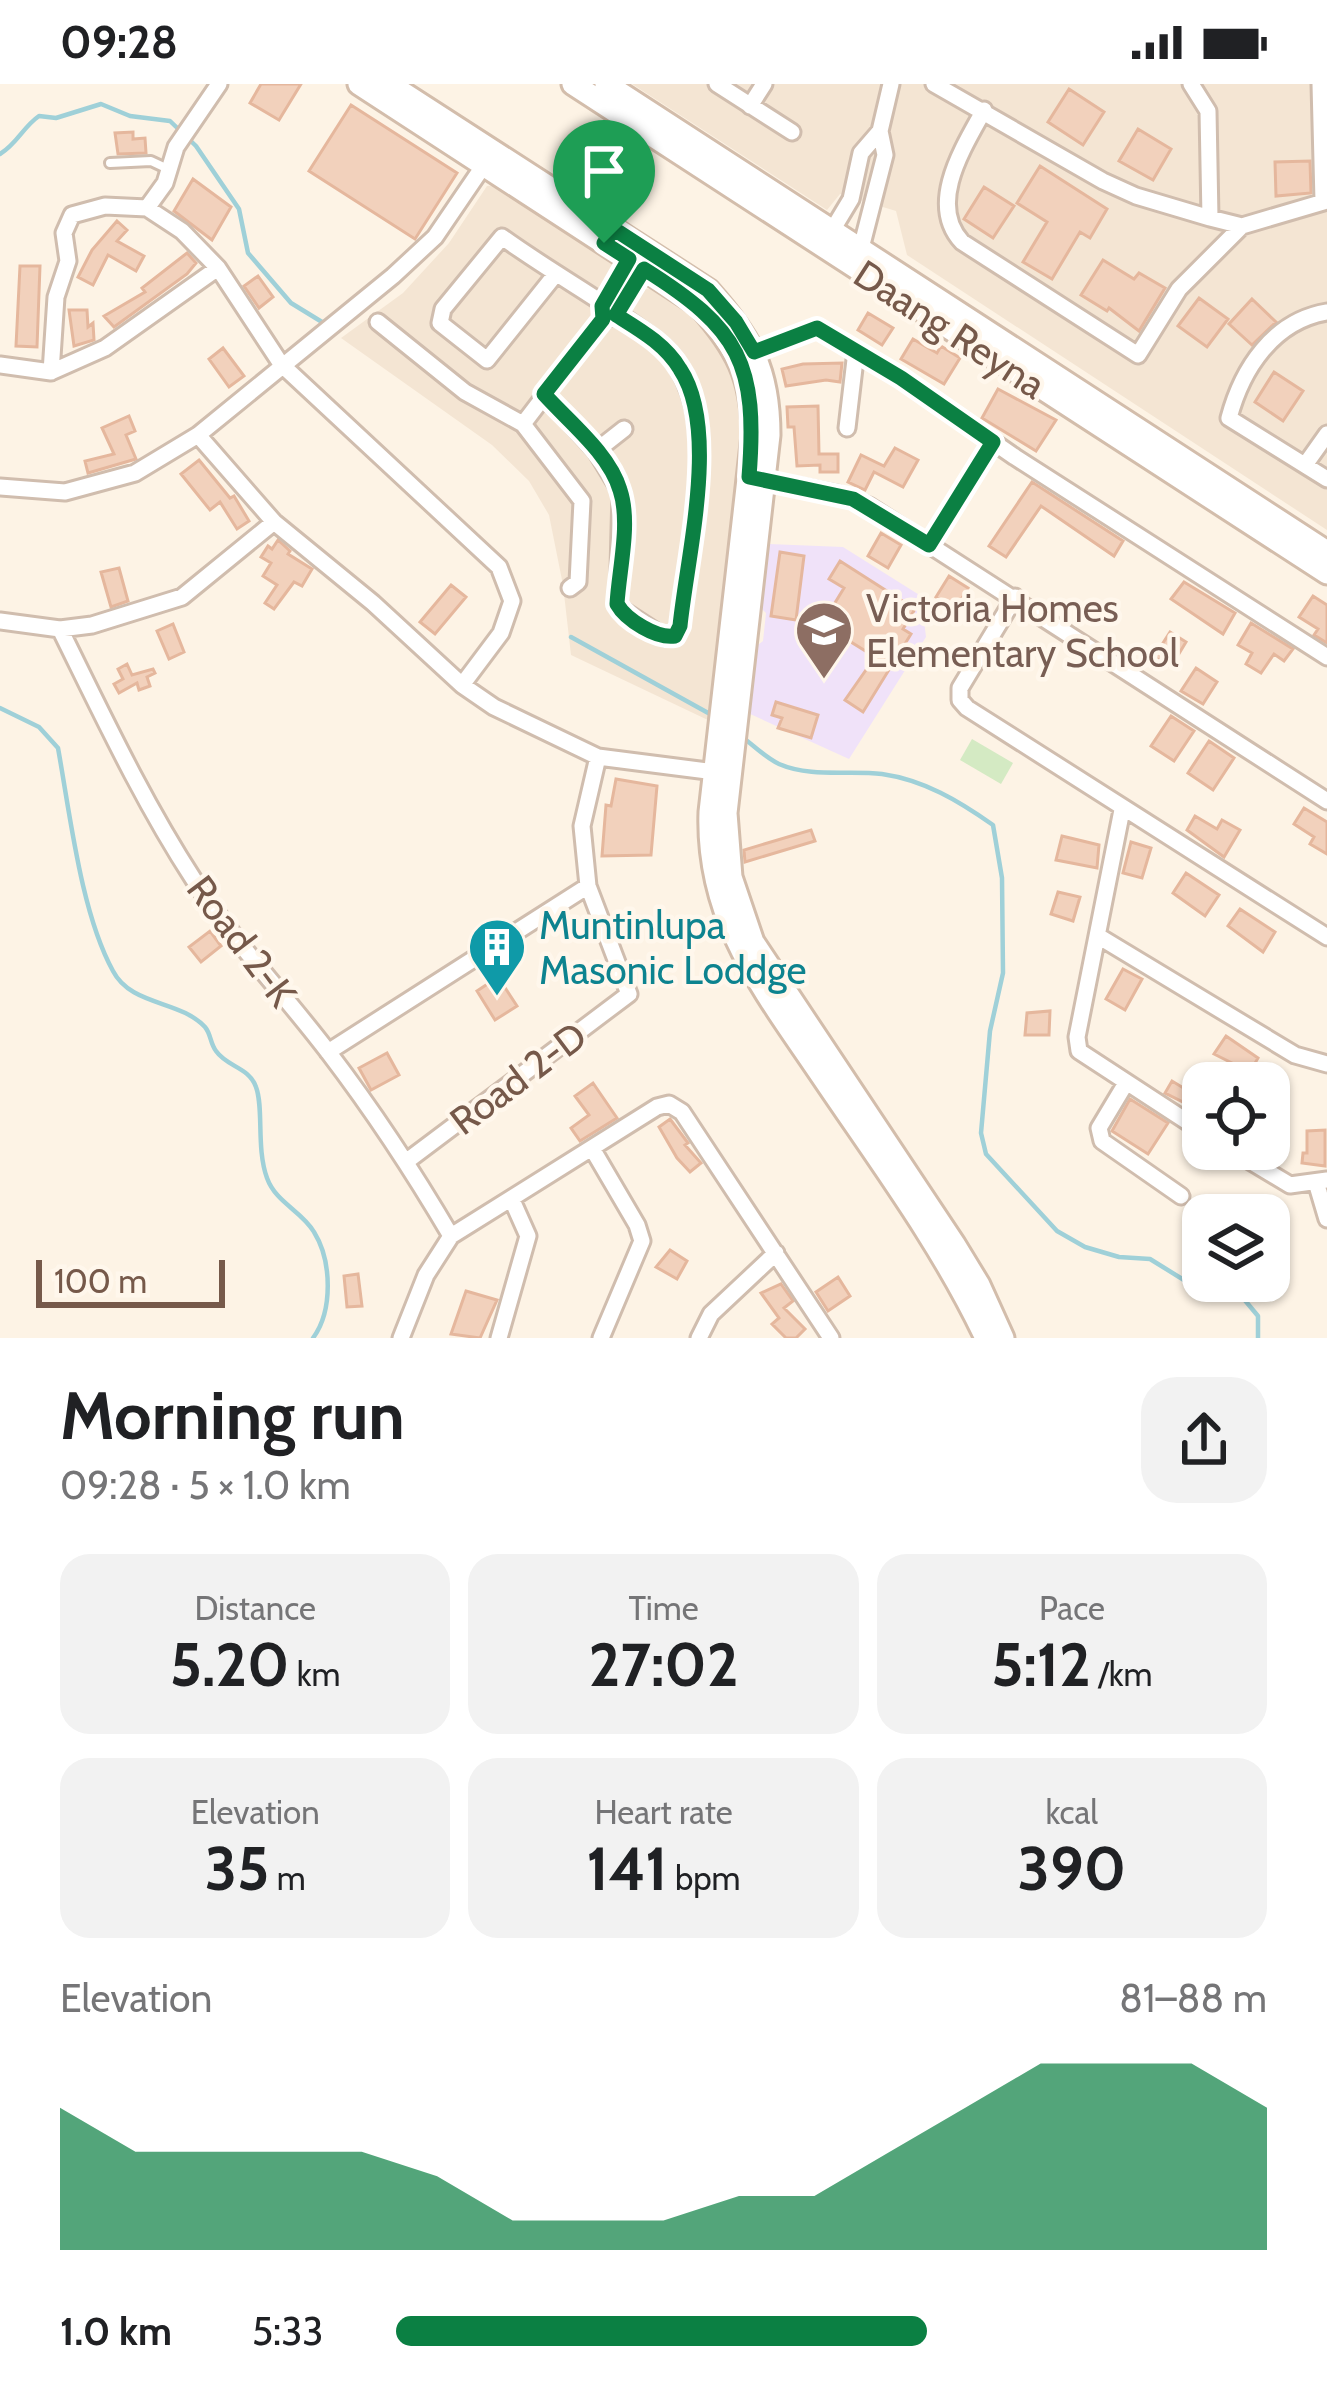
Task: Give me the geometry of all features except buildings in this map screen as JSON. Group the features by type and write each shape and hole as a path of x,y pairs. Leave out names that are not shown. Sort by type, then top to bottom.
{"street":[{"path":"147,208 165,183 176,147 218,84"},
{"path":"359,84 484,165 708,290 736,322 753,399 758,478 723,772 709,847 724,916 740,952 942,1253 986,1338"},
{"path":"389,84 609,236 637,264 699,305 746,354"},
{"name":"Daang Reyna","path":"574,84 833,231"},
{"name":"Daang Reyna","path":"606,84 833,231 858,259 1327,573"},
{"path":"717,84 792,132"},
{"path":"750,106 764,84"},
{"path":"858,259 885,155 880,131 891,84"},
{"path":"934,84 1103,181 1136,196 1242,226"},
{"path":"984,110 956,163 948,199 950,229 962,242 1138,356 1180,289 1242,226 1325,201 1320,84"},
{"path":"1199,88 1208,111 1210,218"},
{"path":"833,231 861,153 880,131"},
{"path":"0,487 65,492 135,473 198,435 393,276 435,236 484,165"},
{"path":"856,176 878,183"},
{"path":"51,372 56,297 68,260 66,224 72,215 89,209 147,208 182,231 218,268 281,364 499,567 512,601 501,633 461,685"},
{"path":"833,231 868,226"},
{"path":"544,394 617,483 622,502 618,608 670,638 680,626 700,442 696,405 680,369 666,351 502,237 443,309 440,322 487,360 555,275"},
{"name":"Daang Reyna","path":"858,259 1327,552"},
{"path":"523,424 607,313 637,264"},
{"path":"0,365 51,372 104,348 218,268"},
{"path":"1327,312 1290,326 1267,344 1237,388 1229,418 1327,479"},
{"path":"378,322 465,392 523,424 582,501 578,582 570,587"},
{"path":"746,354 817,328 1327,657"},
{"path":"848,428 856,351"},
{"path":"596,452 624,429"},
{"path":"1305,465 1327,434"},
{"path":"198,435 274,522 373,603 461,685 512,717 598,757 723,772"},
{"path":"929,545 993,442"},
{"path":"758,478 853,499 1015,597 1327,801"},
{"path":"0,622 60,629 92,625 182,597 274,522"},
{"path":"1015,597 960,688 960,700 1122,810 1327,937"},
{"name":"Road 2-K","path":"60,629 130,772 194,880 407,1161 451,1236"},
{"path":"328,1052 588,886 582,826 598,757"},
{"path":"723,772 726,845 740,909 753,942 980,1285 1003,1338"},
{"path":"1122,810 1077,1037 1079,1051 1182,1119"},
{"name":"Road 2-D","path":"407,1161 629,994 588,886"},
{"path":"1098,936 1294,1055 1327,1064"},
{"path":"1126,1083 1098,1134 1113,1150 1181,1196"},
{"path":"401,1338 426,1275 451,1236 657,1107 669,1104 682,1112 828,1337"},
{"path":"593,1150 642,1241 602,1338"},
{"path":"1262,1170 1290,1185 1322,1181 1327,1219"},
{"path":"499,1338 528,1236 512,1199"},
{"path":"699,1338 711,1314 776,1253"}],"lane":[{"path":"110,163 151,161 169,169"}],"shaded area":[{"path":"632,84 1327,84 1327,530 907,255 896,211 840,194 827,210"},
{"path":"496,185 619,267 605,295 631,312 645,289 654,288 711,332 730,361 744,399 744,433 710,721 571,655 549,515 529,481 492,445 341,338 403,293 449,243 487,186"},
{"name":"Victoria Homes Elementary School","path":"769,544 843,547 921,596 926,637 849,759 748,713 754,648 763,641 766,613 760,607"}],"green space":[{"path":"972,739 1013,763 1001,784 960,760"}],"waterway":[{"path":"0,154 39,116 56,118 101,104 130,116 170,121 196,146 239,209 248,253 291,303 322,322"},
{"path":"571,637 710,714"},
{"path":"0,708 39,727 58,748 85,892 113,971 131,991 195,1018 221,1056 253,1080 267,1178 276,1194 309,1225 324,1257 327,1300 313,1338"},
{"path":"741,736 791,768 882,774 927,786 993,825 1002,878 1003,973 990,1031 981,1133 986,1154 1057,1231 1085,1247 1119,1257 1150,1259 1200,1290 1238,1292 1258,1316 1258,1338"}],"place":[{"name":"Victoria Homes Elementary School","path":"824,681"},
{"name":"Muntinlupa Masonic Loddge","path":"497,998"}],"route":[{"path":"614,229 708,290 754,352 817,328 901,378 993,442 929,545 853,499 749,477 753,399 739,357 699,305 644,269 616,315 666,351 689,386 700,442 698,480 675,636 664,637 625,615 617,604 621,492 596,452 544,394 603,319 602,306 629,259 604,243 614,229"}]}
